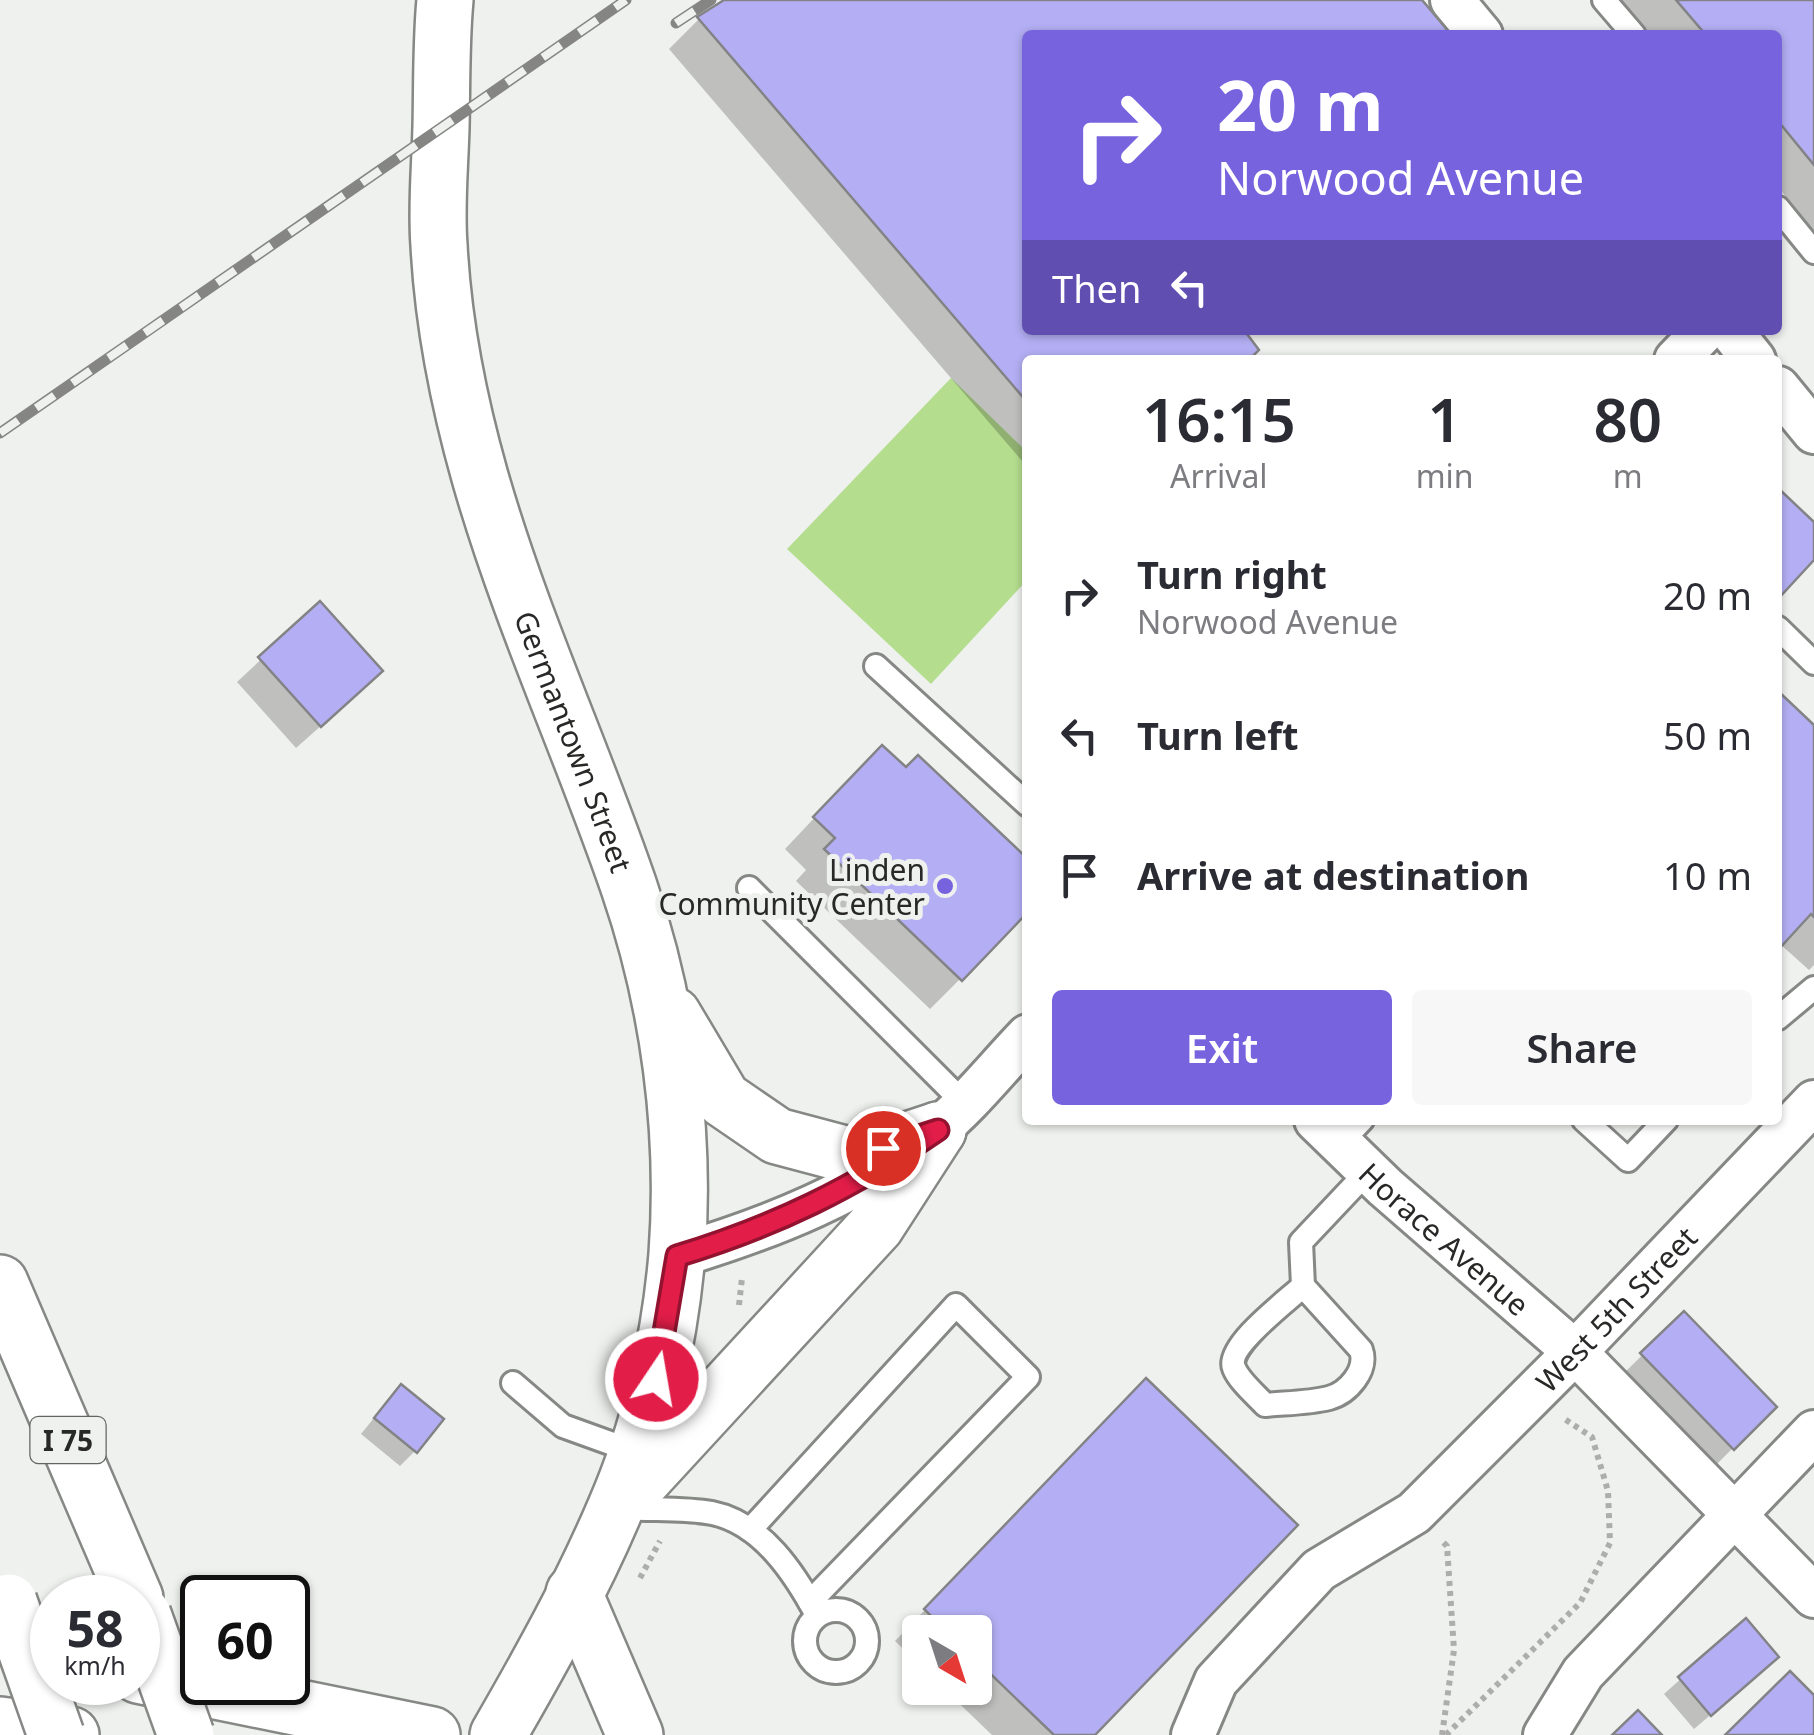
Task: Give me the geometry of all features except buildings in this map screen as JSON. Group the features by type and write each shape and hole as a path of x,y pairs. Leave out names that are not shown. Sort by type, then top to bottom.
{"main road":[{"name":"Germantown Street","path":"446,0 438,244 454,362 480,477 630,890 657,989 674,1088 679,1188 677,1256 656,1379 635,1452 616,1507 498,1735"},
{"path":"657,989 724,1099 776,1136 856,1157 951,1117"},
{"path":"616,1507 876,1226 951,1117"},
{"name":"I 75","path":"0,1283 126,1575"},
{"path":"574,1593 635,1735"},
{"path":"3,1611 30,1637"},
{"path":"3,1611 56,1735"},
{"name":"I 75","path":"160,1663 186,1735"},
{"path":"160,1679 432,1735"},
{"path":"0,1725 71,1735"}],"street":[{"path":"1452,0 1477,30"},
{"path":"1681,355 1700,335"},
{"path":"1734,335 1750,355"},
{"path":"1782,393 1814,432"},
{"path":"677,1256 746,1235 879,1170 951,1117 1022,1042"},
{"name":"West 5th Street","path":"1193,1735 1216,1681 1319,1570 1414,1513 1575,1352 1814,1102"},
{"name":"Horace Avenue","path":"1354,1148 1575,1352 1734,1516"},
{"path":"1545,1735 1583,1673 1814,1432"},
{"path":"1734,1516 1814,1596"}],"lane":[{"path":"1604,0 1630,30"},
{"path":"1782,213 1814,252"},
{"path":"1782,631 1810,652"},
{"path":"876,666 1022,800"},
{"path":"750,888 951,1117"},
{"path":"1782,1015 1814,988"},
{"path":"1590,1125 1628,1160 1661,1125"},
{"path":"1304,1286 1233,1356 1234,1368 1264,1406 1334,1398 1360,1373 1365,1360 1361,1350 1304,1286 1301,1242 1354,1148"},
{"path":"616,1507 714,1513 750,1530 780,1556 814,1609 1028,1377 956,1304 750,1530"},
{"path":"513,1383 563,1426 635,1452"}],"path":[{"path":"1444,1735 1580,1603 1610,1543 1608,1491 1592,1437 1572,1421 1525,1402"},
{"path":"1414,1513 1447,1546 1454,1650 1444,1735"}],"green space":[{"path":"951,378 1022,447 1022,585 931,684 787,549"}],"railway":[{"path":"0,433 626,0"},
{"path":"676,23 711,0"}],"place":[{"name":"Linden Community Center","path":"945,886"}],"route":[{"path":"656,1379 677,1256 746,1235 830,1197 938,1130 883,1148"}]}
